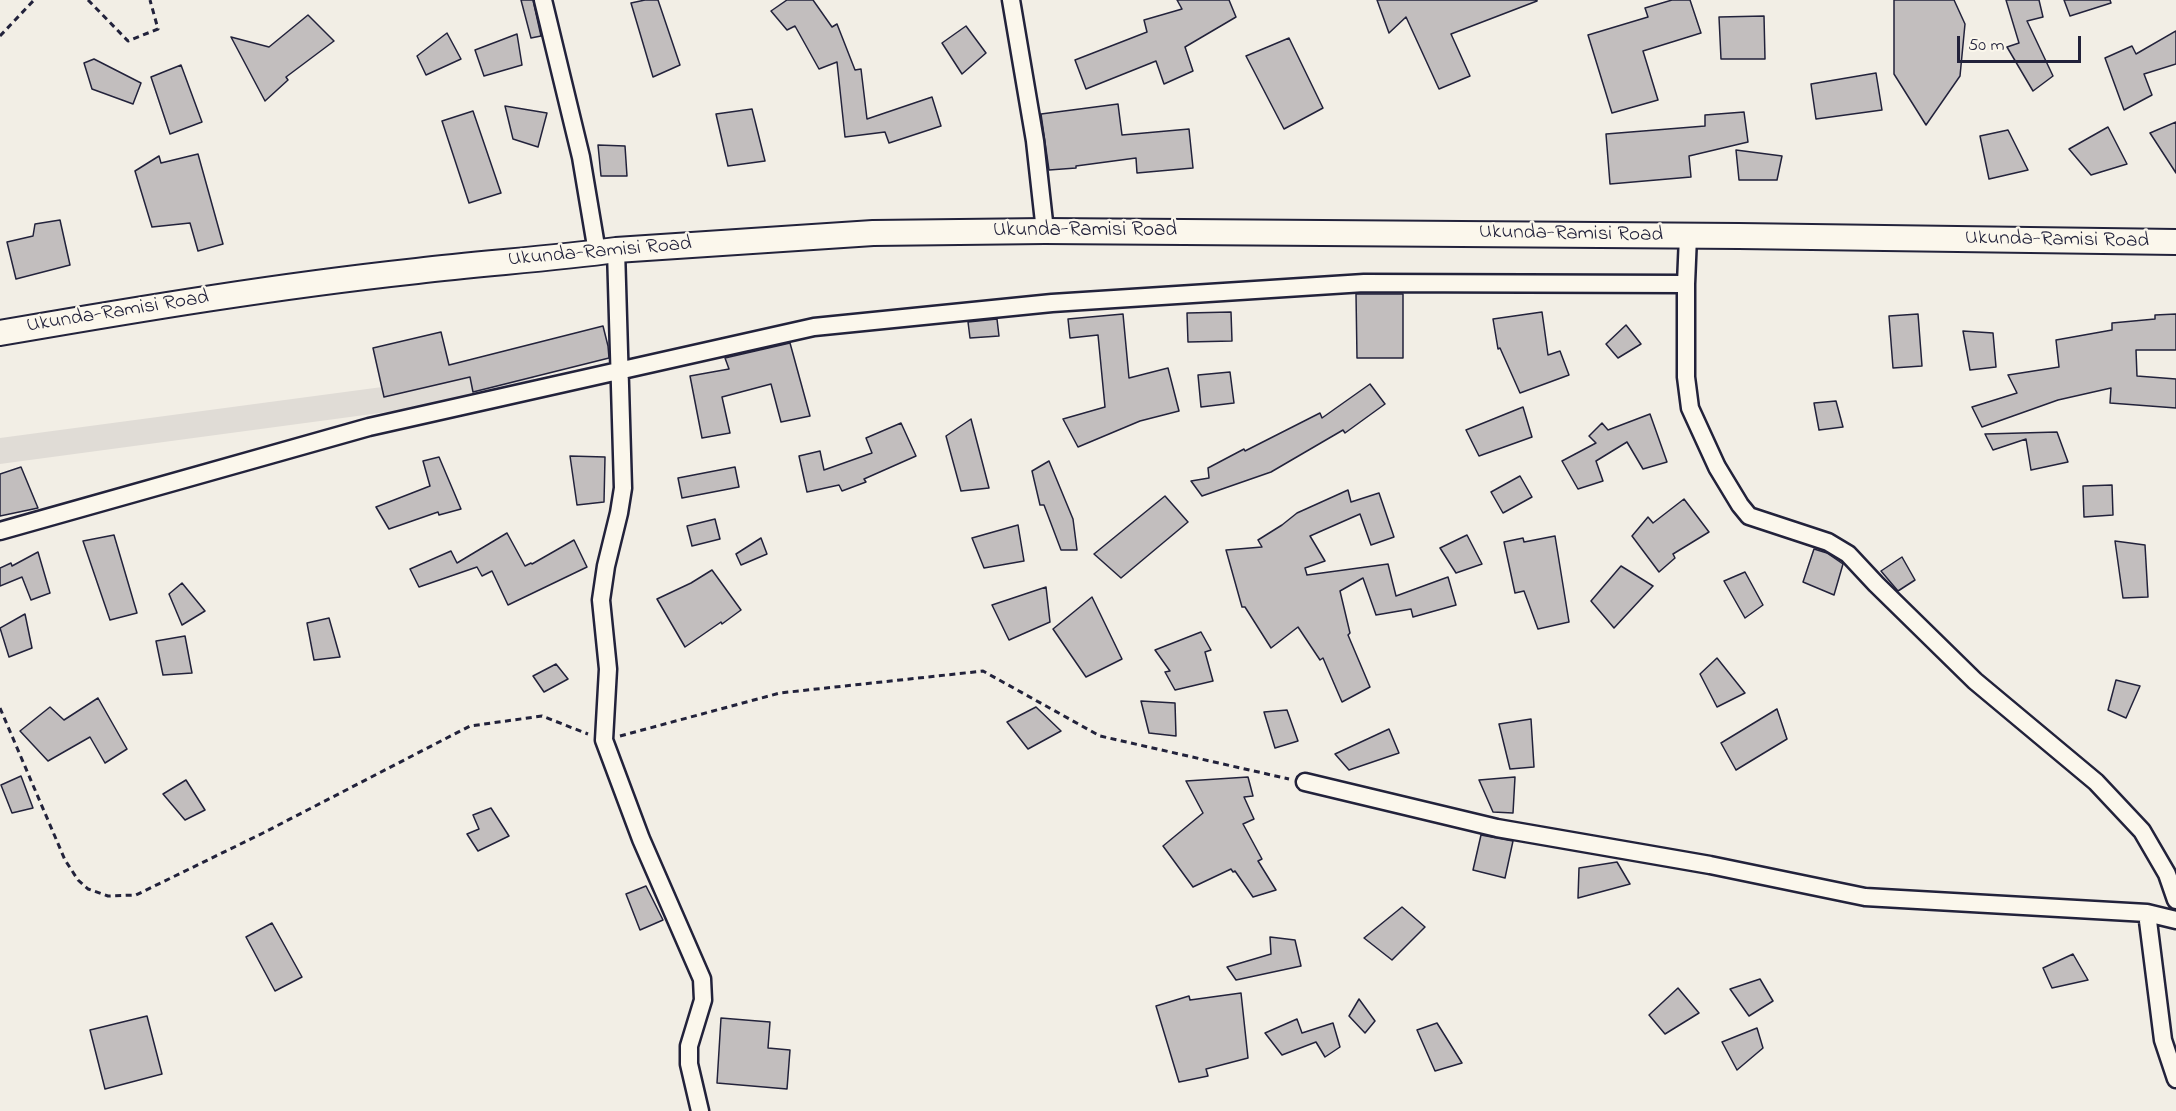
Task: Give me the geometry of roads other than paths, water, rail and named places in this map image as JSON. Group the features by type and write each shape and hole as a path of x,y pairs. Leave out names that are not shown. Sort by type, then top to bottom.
{"highway":[{"name":"Ukunda-Ramisi Road","path":"0,333 218,296 418,271 607,251 873,233 1045,231 2176,242"}],"street":[{"path":"543,0 581,157 607,251 621,370 623,488 601,600 608,669 604,740 641,839 702,979 703,1000 690,1046 688,1064 700,1111"},
{"path":"1011,0 1035,141 1045,231"},
{"path":"1688,236 1686,377 1690,408 1717,467 1740,505 1749,516 1828,542 1848,554 1883,592 1975,681 2096,782 2142,831 2167,874 2176,900"},
{"path":"0,531 369,427 814,327 1052,303 1364,283 1686,284"},
{"path":"1305,782 1497,828 1710,865 1865,897 2147,913 2176,920"},
{"path":"2147,913 2163,1040 2176,1079"}]}
